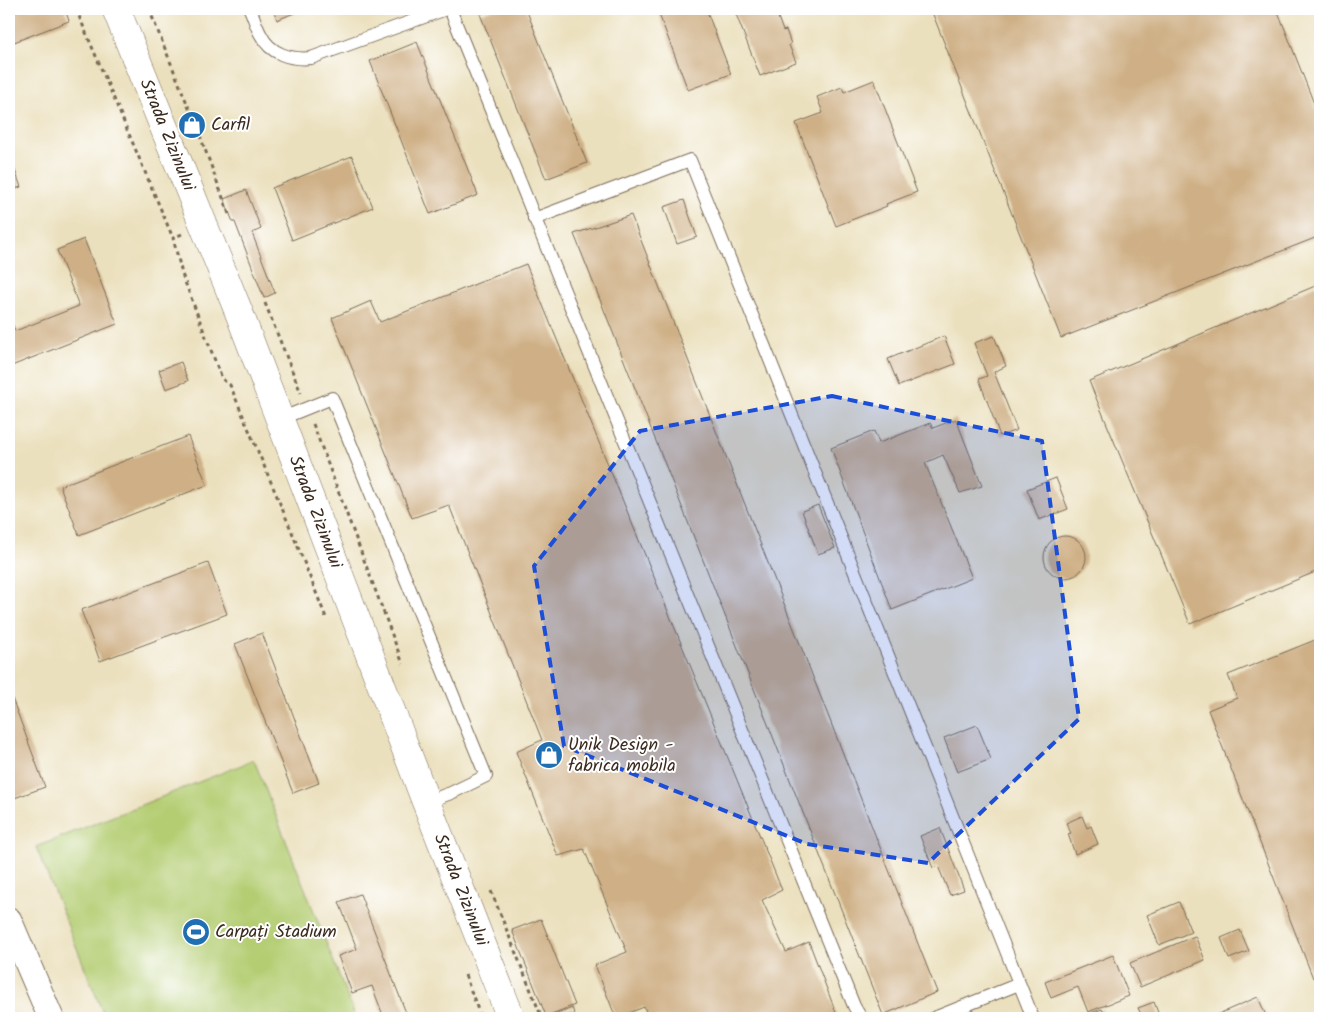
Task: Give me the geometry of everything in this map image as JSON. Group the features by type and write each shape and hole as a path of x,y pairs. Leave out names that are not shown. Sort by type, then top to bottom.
{"main road":[{"name":"Strada Zizinului","path":"116,9 280,419 426,802 511,1018"}],"street":[{"path":"9,920 50,1018"}],"lane":[{"path":"250,9 261,36 268,46 288,58 300,59 311,58 448,9 854,1006 861,1018"},
{"path":"534,219 690,160 1033,1018"},
{"path":"280,419 332,398 486,776 451,793 426,802"},
{"path":"934,1018 1019,984"}],"path":[{"path":"76,9 172,238 182,274 222,379 230,385 328,621"},
{"path":"149,9 199,133 229,215 172,238"},
{"path":"262,298 307,408 403,664"},
{"path":"487,883 542,1018"},
{"path":"464,973 481,1018"}],"highlighted area":[{"path":"832,396 1042,441 1079,719 928,863 807,844 564,746 534,566 640,431"}],"green space":[{"name":"Carpați Stadium","path":"254,760 356,1018 105,1018 36,847"}],"building":[{"path":"9,9 65,9 69,21 9,44"},
{"path":"273,9 298,9 299,11 277,20"},
{"path":"493,9 526,9 587,163 546,179 480,14"},
{"path":"657,9 706,9 731,74 688,90"},
{"path":"734,9 775,9 783,31 786,30 791,44 789,45 796,62 760,76"},
{"path":"940,9 1277,9 1320,119 1320,236 1061,338 932,12"},
{"path":"417,42 478,195 430,214 370,61"},
{"path":"874,80 917,192 836,226 796,123 823,113 817,97 842,87 844,92"},
{"path":"9,154 21,187 9,191"},
{"path":"352,156 373,207 292,240 272,188"},
{"path":"246,190 261,229 252,233 275,293 264,298 235,222 233,222 224,199"},
{"path":"684,200 697,237 677,244 664,207"},
{"path":"631,215 937,992 883,1015 574,234"},
{"path":"84,239 117,324 9,367 9,314 15,331 79,306 57,250"},
{"path":"526,264 782,890 762,900 786,952 809,942 838,1018 649,1018 644,1007 616,1018 595,965 627,952 584,849 558,856 516,752 542,740 449,505 412,518 332,318 371,301 380,322"},
{"path":"1320,284 1320,570 1190,624 1089,381"},
{"path":"944,336 955,364 899,386 888,359"},
{"path":"994,336 1006,366 994,372 1017,430 1000,436 979,379 987,376 974,343"},
{"path":"181,362 188,381 166,389 159,370"},
{"path":"956,419 982,486 960,493 943,455 925,463 972,578 892,610 831,448 874,431 879,443 930,423 933,428"},
{"path":"188,436 207,485 79,535 60,486"},
{"path":"1056,478 1068,509 1039,520 1027,489"},
{"path":"818,505 835,548 818,554 802,511"},
{"path":"1069,536 1077,539 1083,545 1086,557 1083,569 1077,575 1061,578 1053,575 1047,569 1044,553 1047,545 1053,539"},
{"path":"208,563 227,614 100,661 81,610"},
{"path":"262,633 319,783 293,793 235,644"},
{"path":"1320,638 1320,976 1313,978 1208,710 1237,698 1228,675"},
{"path":"9,690 45,787 9,800"},
{"path":"977,725 991,759 957,772 944,738"},
{"path":"1082,816 1087,828 1091,826 1098,844 1075,854 1068,834 1071,833 1066,823"},
{"path":"940,828 964,890 950,895 938,866 933,868 920,836"},
{"path":"360,894 408,1018 384,1018 372,986 352,993 338,956 357,949 339,902"},
{"path":"1179,902 1191,932 1159,945 1147,915"},
{"path":"541,919 575,1005 546,1016 512,930"},
{"path":"1240,930 1249,951 1229,959 1221,938"},
{"path":"1195,936 1205,960 1140,987 1130,963"},
{"path":"1113,955 1129,996 1088,1012 1078,987 1051,998 1045,982"},
{"path":"1258,997 1267,1018 1209,1018"},
{"path":"1154,1002 1160,1018 1143,1018 1138,1008"},
{"path":"572,1008 576,1018 547,1018"},
{"path":"1102,1009 1106,1018 1078,1018"}],"place":[{"name":"Carfil","path":"192,125"},
{"name":"Unik Design - fabrica mobila","path":"549,755"},
{"name":"Carpați Stadium","path":"196,932"}]}
